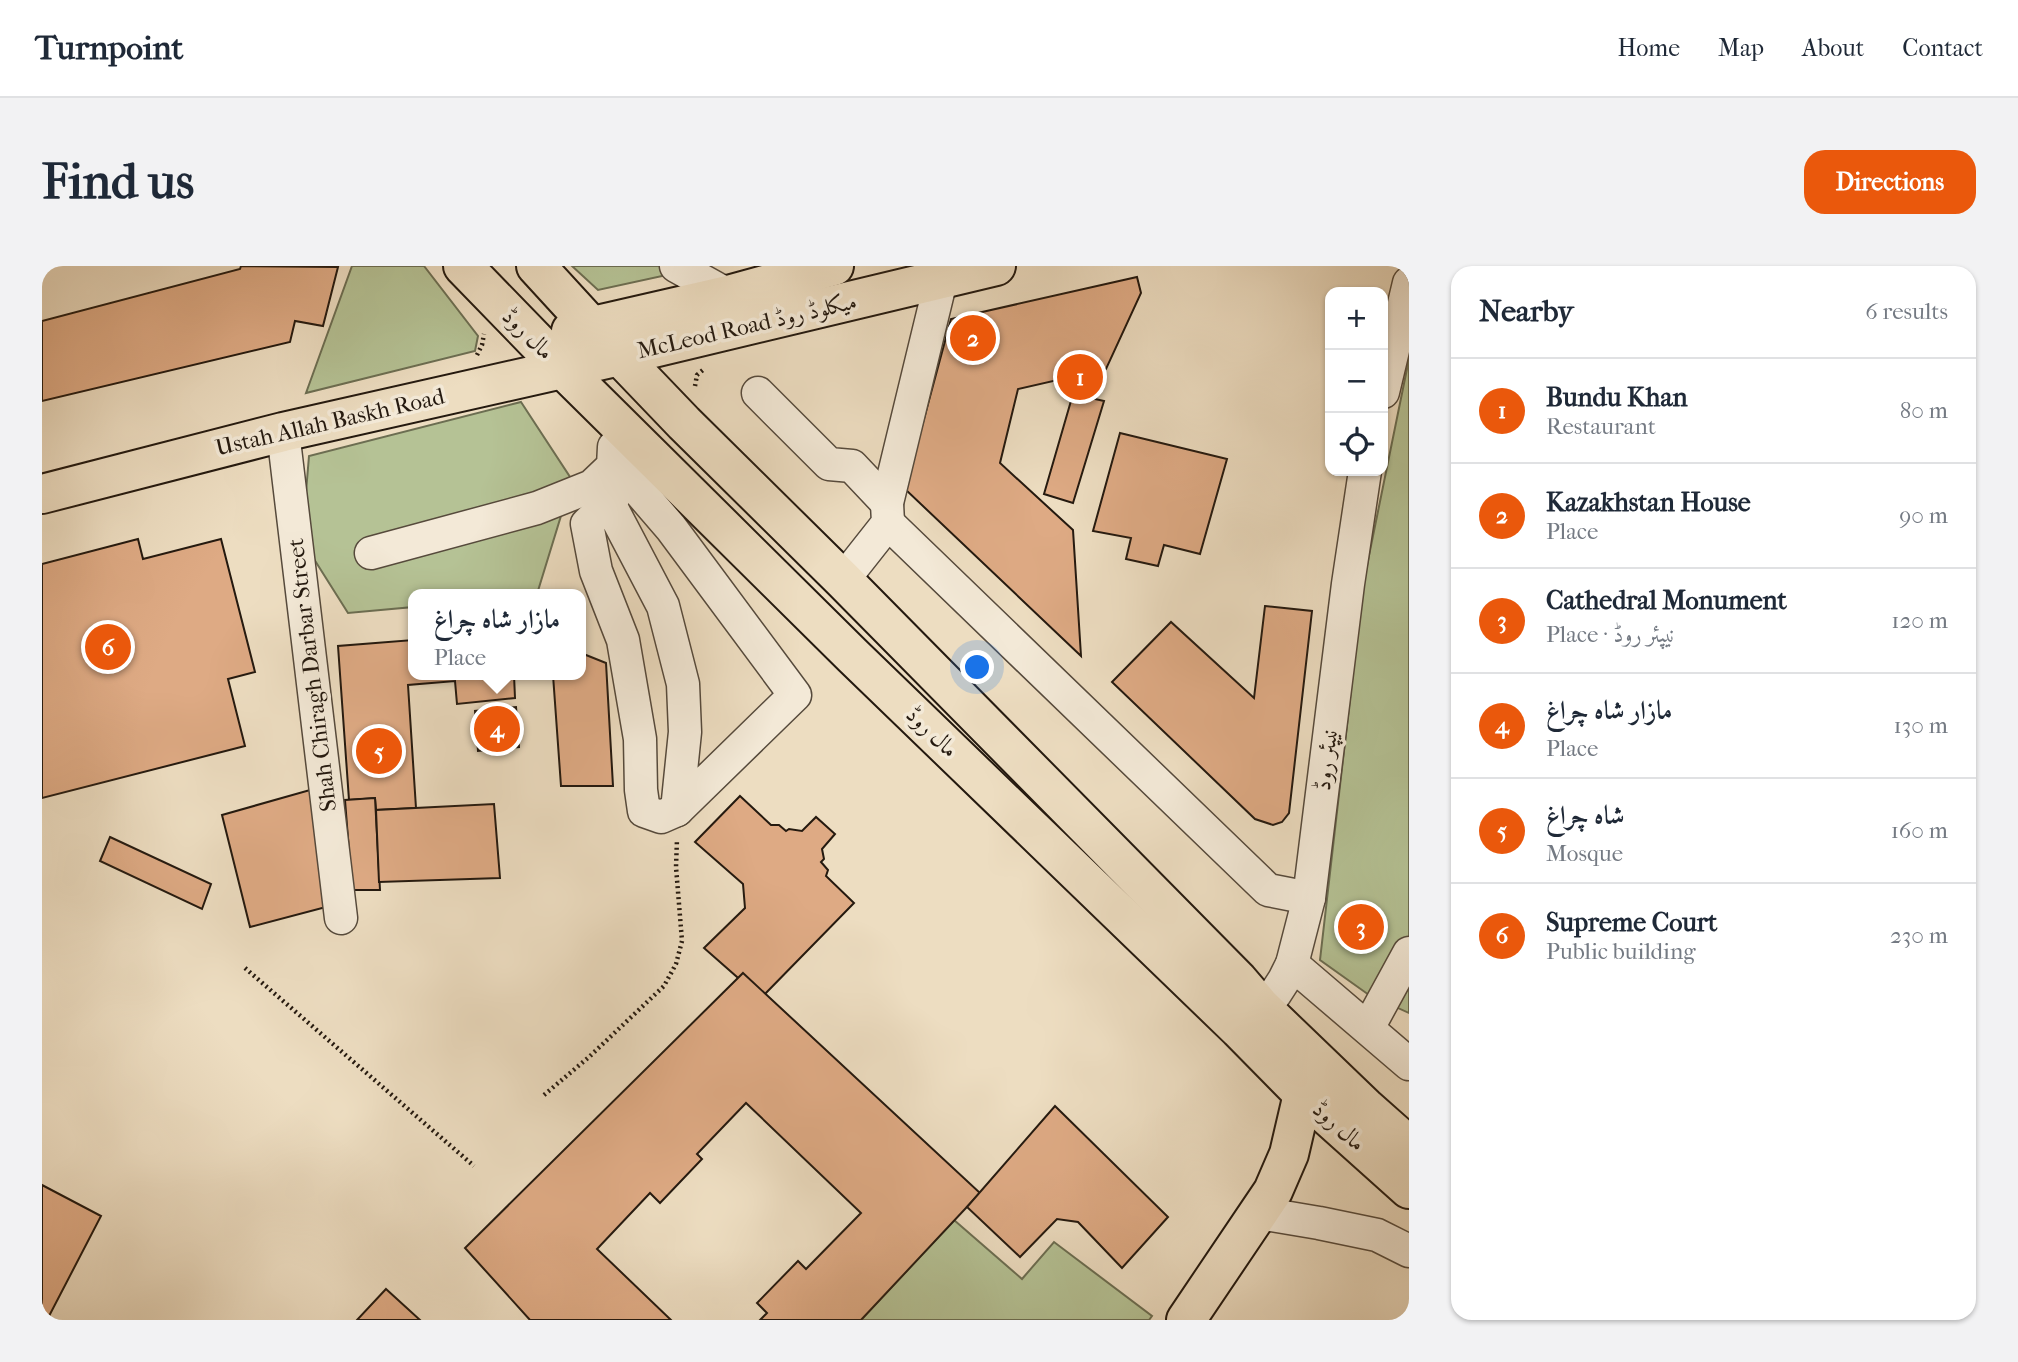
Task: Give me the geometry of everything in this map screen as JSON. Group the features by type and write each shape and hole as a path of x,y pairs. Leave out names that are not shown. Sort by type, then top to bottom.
{"main road":[{"name":"مال روڈ","path":"463,266 534,340 853,656 1250,1018 1314,1081 1409,1189"},
{"name":"مال روڈ","path":"536,266 684,423 1238,980 1250,1018"},
{"name":"McLeod Road میکلوڈ روڈ","path":"534,340 729,295 834,266"},
{"name":"McLeod Road میکلوڈ روڈ","path":"620,356 996,266"},
{"name":"Ustah Allah Baskh Road","path":"42,494 283,432 620,356"},
{"name":"مال روڈ","path":"1314,1081 1365,1107 1409,1146"},
{"path":"1186,1320 1273,1191 1314,1081"}],"street":[{"path":"676,266 729,295"},
{"path":"843,580 887,513 941,280"},
{"path":"1388,371 1409,283"},
{"path":"758,393 829,464 852,466 887,513 1268,890 1309,898"},
{"path":"615,421 620,472 609,503 587,524 596,571 623,640 640,739 644,811 661,817 677,810 795,695 671,528 620,472"},
{"name":"Shah Chiragh Darbar Street","path":"283,432 341,918"},
{"path":"372,553 537,508 620,472"},
{"name":"نیپئر روڈ","path":"1250,1018 1275,993 1292,964 1309,898 1364,476"},
{"path":"609,503 663,606 683,684 685,732 677,810"},
{"path":"1368,1028 1409,953"},
{"path":"1292,964 1409,1064"},
{"path":"1259,1213 1377,1235 1409,1251"}],"path":[{"path":"544,1095 589,1057 664,986 677,964 682,940 677,867 677,810"},
{"path":"245,968 474,1166"}],"green space":[{"path":"352,266 424,266 478,336 475,351 306,393"},
{"path":"572,266 708,266 598,290"},
{"path":"1409,359 1409,1013 1369,995 1320,960 1363,585 1385,476 1388,476 1388,462"},
{"path":"521,402 572,480 539,589 408,589 408,607 348,613 302,540 309,456"},
{"path":"954,1220 1022,1279 1054,1242 1152,1316 1149,1320 861,1320"}],"building":[{"path":"241,266 338,267 323,326 295,321 290,342 42,401 42,321 240,269"},
{"path":"1137,277 1141,293 1106,369 1018,389 1000,463 1073,530 1081,656 905,489 951,319"},
{"path":"1073,394 1104,401 1073,503 1044,494"},
{"path":"1120,433 1227,459 1200,554 1164,545 1158,566 1126,559 1131,538 1093,531"},
{"path":"138,539 143,559 221,539 255,672 228,679 245,746 42,798 42,564"},
{"path":"1265,606 1312,611 1289,813 1282,822 1273,825 1255,819 1112,682 1171,622 1254,698"},
{"path":"408,640 408,680 514,680 515,698 457,704 455,681 408,685 416,808 376,810 375,798 349,800 338,646"},
{"path":"586,655 606,663 613,786 561,786 553,680 586,680"},
{"path":"516,707 519,747 478,751 475,711"},
{"path":"310,790 326,907 250,927 222,815"},
{"path":"740,796 771,825 779,825 786,831 802,831 816,817 835,834 822,849 824,859 821,862 828,870 826,876 854,903 761,998 704,948 745,908 743,884 695,842"},
{"path":"375,798 380,890 352,890 345,800"},
{"path":"494,804 500,878 379,882 376,810"},
{"path":"110,837 211,884 202,909 100,861"},
{"path":"743,973 980,1193 861,1320 760,1320 767,1313 757,1303 798,1261 806,1269 861,1213 746,1103 697,1154 702,1159 660,1203 650,1193 597,1249 671,1320 530,1320 465,1248"},
{"path":"1055,1106 1168,1217 1122,1268 1078,1222 1057,1219 1020,1257 967,1207"},
{"path":"42,1185 101,1216 47,1320 42,1320"},
{"path":"386,1289 420,1320 357,1320"}],"place":[{"name":"Kazakhstan House","path":"973,338"},
{"name":"Bundu Khan","path":"1080,377"},
{"name":"Supreme Court","path":"108,647"},
{"name":"مازار شاہ چراغ","path":"497,729"},
{"name":"شاہ چراغ","path":"379,751"},
{"name":"Cathedral Monument","path":"1361,927"}]}
